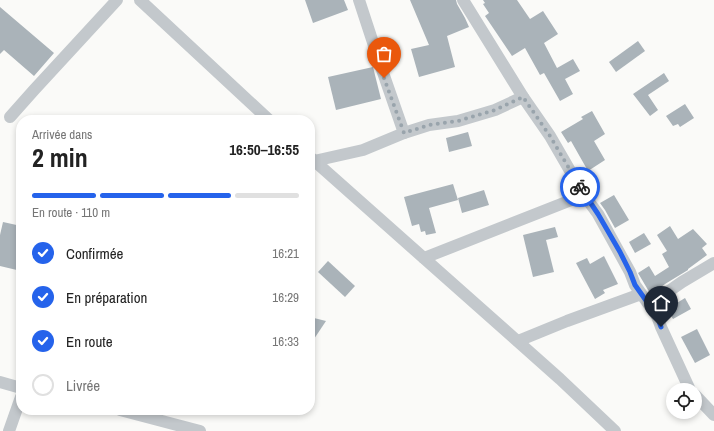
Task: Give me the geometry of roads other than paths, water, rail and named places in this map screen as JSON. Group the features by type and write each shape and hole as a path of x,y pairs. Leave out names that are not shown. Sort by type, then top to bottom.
{"street":[{"path":"10,117 117,0"},
{"path":"140,0 263,115"},
{"path":"359,0 404,133"},
{"path":"463,0 523,97 550,136 584,195 598,214 620,252 635,285 657,316 687,383"},
{"path":"315,158 363,150 404,133 429,125 458,121 495,110 523,97"},
{"path":"315,162 518,341 615,431"},
{"path":"424,258 584,195"},
{"path":"657,316 662,296 714,263"},
{"path":"518,341 567,320 641,294"},
{"path":"0,382 16,387"},
{"path":"702,403 714,415"},
{"path":"10,431 16,412"},
{"path":"137,415 184,429 200,431"}]}
